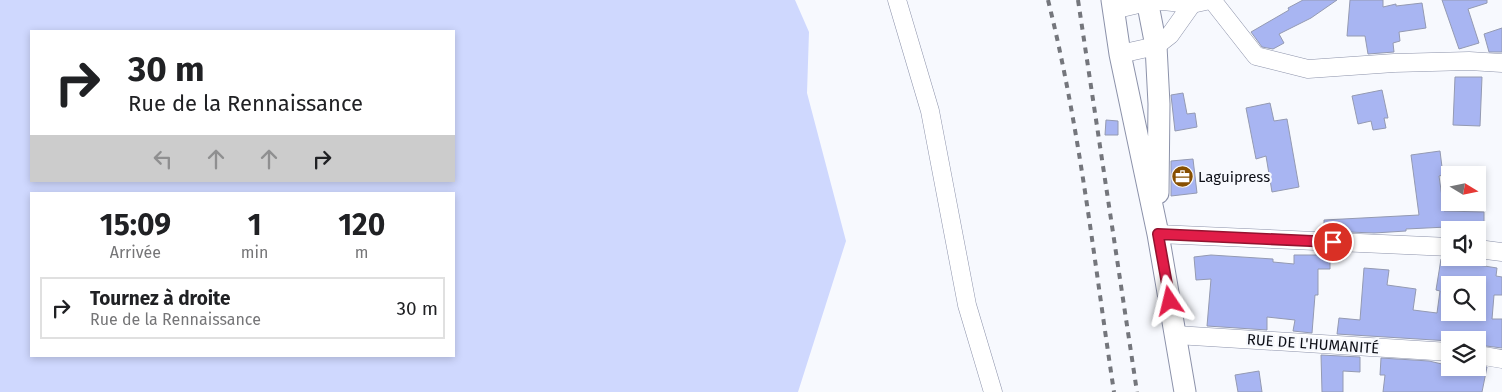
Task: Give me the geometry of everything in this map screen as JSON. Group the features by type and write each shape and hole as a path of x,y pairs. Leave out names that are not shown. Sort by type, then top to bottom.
{"main road":[{"path":"1147,1 1156,46 1159,104 1158,234"},
{"path":"1113,5 1120,54 1158,234 1185,392"}],"street":[{"path":"897,0 930,111 968,305 993,392"},
{"path":"1113,5 1147,1 1192,4 1211,0 1256,56 1308,69 1469,61 1502,63"},
{"path":"1120,54 1156,46 1170,35 1192,4"},
{"path":"1158,234 1441,247"},
{"path":"1486,249 1502,252"},
{"name":"RUE DE L'HUMANITÉ","path":"1176,335 1441,351"},
{"path":"1486,356 1502,359"}],"shaded area":[{"path":"0,0 795,0 809,32 807,93 846,241 798,392 0,392"}],"building":[{"path":"1303,0 1337,0 1311,18 1279,34 1284,43 1273,49 1262,47 1251,32"},
{"path":"1350,0 1383,0 1383,7 1396,4 1396,6 1422,3 1426,28 1399,32 1400,41 1393,43 1394,52 1368,54 1365,36 1347,36"},
{"path":"1442,0 1487,0 1487,3 1468,9 1479,43 1459,49"},
{"path":"1502,28 1502,52 1489,52 1484,34"},
{"path":"1455,77 1482,77 1480,126 1453,125"},
{"path":"1382,90 1388,118 1384,118 1386,128 1373,130 1371,121 1358,124 1352,96"},
{"path":"1183,93 1187,114 1195,113 1197,127 1175,131 1171,95"},
{"path":"1270,103 1274,121 1287,119 1299,187 1272,192 1266,156 1256,159 1246,108"},
{"path":"1106,120 1118,121 1118,135 1105,135"},
{"path":"1440,151 1442,166 1441,176 1439,176 1441,211 1484,212 1484,221 1441,221 1441,227 1374,233 1324,231 1324,220 1419,215 1411,155"},
{"name":"Laguipress","path":"1193,159 1197,193 1171,196 1171,161"},
{"path":"1211,255 1273,259 1273,262 1294,264 1294,255 1330,255 1330,269 1318,269 1318,295 1315,295 1312,333 1293,331 1295,320 1267,317 1267,330 1207,326 1211,279 1196,280 1194,257"},
{"path":"1441,259 1441,266 1485,266 1497,268 1496,276 1502,277 1502,295 1494,295 1492,319 1502,319 1502,348 1486,346 1486,331 1441,331 1441,340 1337,334 1339,318 1360,320 1364,268 1389,270 1387,285 1416,289 1413,310 1437,313 1440,291 1436,290"},
{"path":"1321,355 1360,357 1360,372 1343,371 1343,392 1322,392"},
{"path":"1381,358 1429,361 1441,364 1441,376 1485,376 1482,392 1383,392 1385,375 1380,375"},
{"path":"1259,371 1262,392 1238,392 1235,375"}],"railway":[{"path":"1048,0 1078,146 1114,392"},
{"path":"1078,0 1137,392"}],"place":[{"name":"Laguipress","path":"1182,177"}],"route":[{"path":"1170,301 1158,234 1333,242"}]}
